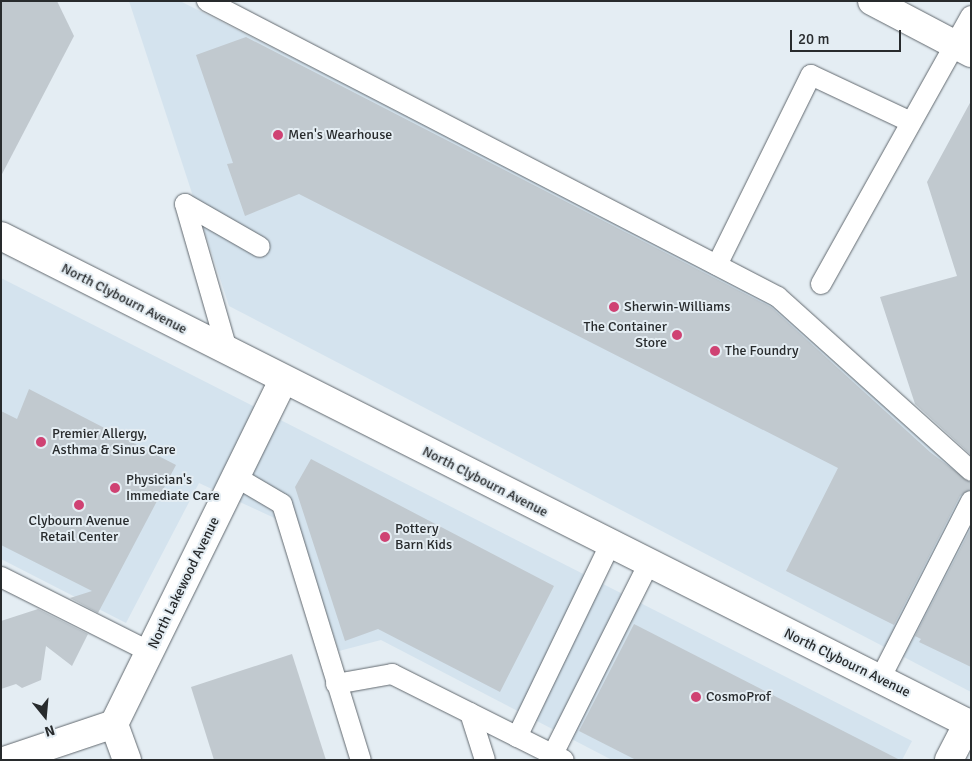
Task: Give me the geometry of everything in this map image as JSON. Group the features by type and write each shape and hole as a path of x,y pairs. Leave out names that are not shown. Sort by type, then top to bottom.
{"main road":[{"path":"872,1 962,48"},
{"name":"North Clybourn Avenue","path":"1,236 283,381 970,724"},
{"name":"North Lakewood Avenue","path":"114,724 283,381"},
{"path":"7,760 114,724 127,760"},
{"path":"949,760 970,724"}],"lane":[{"path":"207,1 778,297 971,471"},
{"path":"821,284 911,122 962,48 971,16"},
{"path":"717,265 811,75 911,122"},
{"path":"228,353 185,204 260,247"},
{"path":"236,477 282,504 361,760"},
{"path":"880,679 971,502"},
{"path":"517,737 610,545"},
{"path":"336,684 392,674 559,757 648,564"},
{"path":"1,577 150,652"},
{"path":"470,713 485,760"}],"shaded area":[{"name":"The Foundry","path":"129,1 180,1 768,296 971,480 971,692 229,306"},
{"path":"1,278 912,741 902,760 612,760 381,640 339,651 298,529 199,483 126,623 1,559"}],"building":[{"path":"1,1 57,1 74,36 1,176"},
{"name":"The Foundry","path":"246,37 771,307 930,452 971,483 971,489 960,496 894,625 786,571 838,468 299,194 245,216 227,164 233,163 196,55"},
{"path":"971,101 971,455 915,404 880,297 957,276 927,182"},
{"name":"Clybourn Avenue Retail Center","path":"29,389 176,465 98,613 70,598 92,591 1,545 1,411 17,419"},
{"name":"Pottery Barn Kids","path":"311,459 554,586 500,692 378,629 345,641 295,487"},
{"path":"971,528 971,667 919,642 921,639 915,636"},
{"path":"38,609 88,634 72,666 46,646 41,680 22,688 16,684 1,689 1,621"},
{"path":"634,624 900,760 636,760 579,731"},
{"path":"292,654 326,760 214,760 191,687"}],"place":[{"name":"Men's Wearhouse","path":"278,135"},
{"name":"Sherwin-Williams","path":"614,307"},
{"name":"The Container Store","path":"677,335"},
{"name":"The Foundry","path":"715,351"},
{"name":"Premier Allergy, Asthma & Sinus Care","path":"41,442"},
{"name":"Physician's Immediate Care","path":"115,488"},
{"name":"Clybourn Avenue Retail Center","path":"79,505"},
{"name":"Pottery Barn Kids","path":"385,537"},
{"name":"CosmoProf","path":"696,697"}]}
